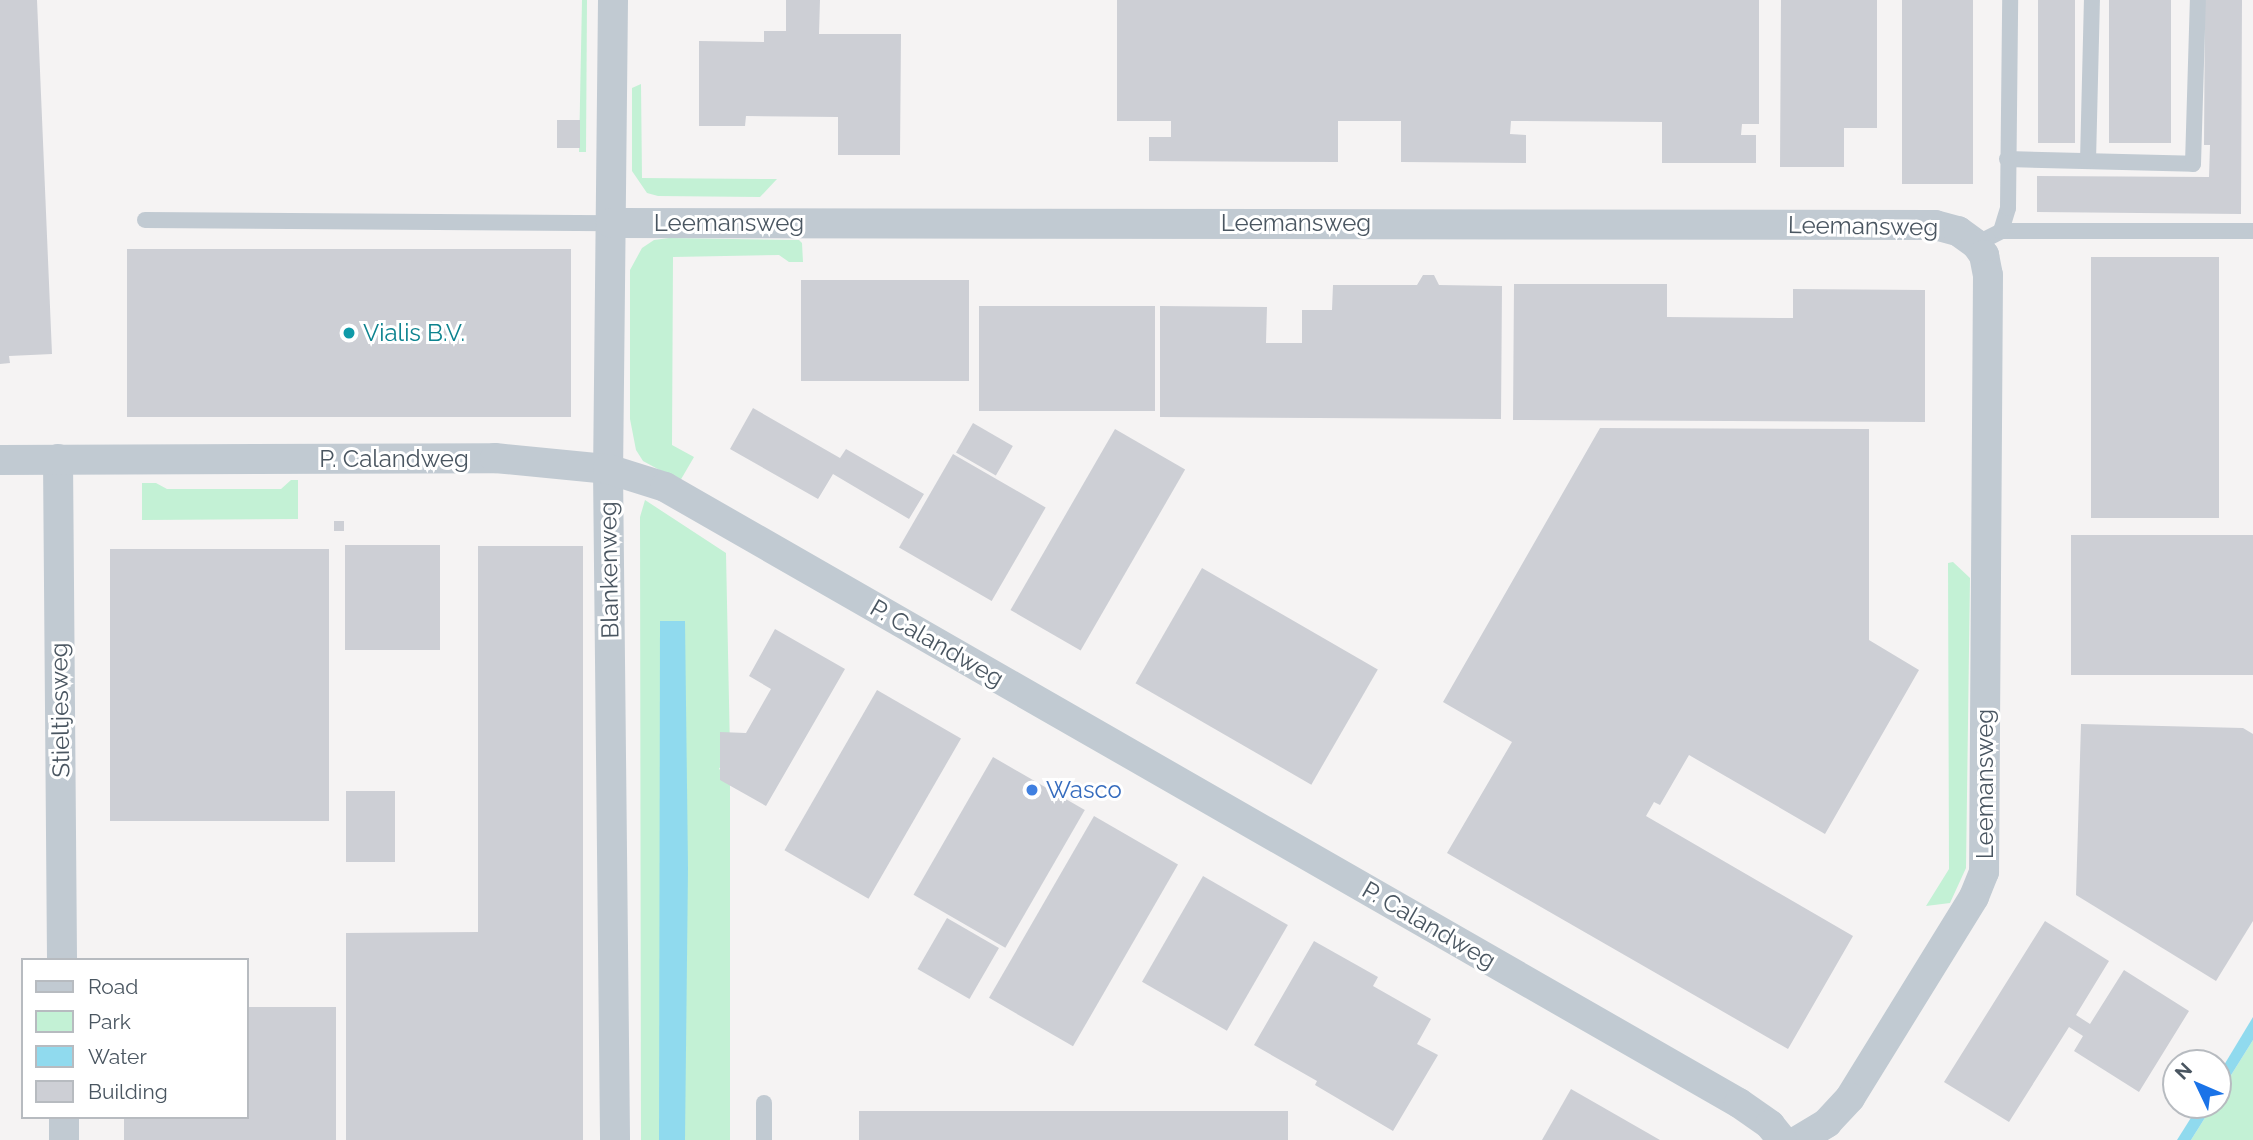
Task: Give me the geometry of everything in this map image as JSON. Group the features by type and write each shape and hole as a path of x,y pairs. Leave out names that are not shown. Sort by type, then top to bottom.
{"street":[{"name":"Blankenweg","path":"613,0 608,470 615,1140"},
{"name":"Leemansweg","path":"611,223 1935,225 1989,237 1984,255 1988,275 1984,872 1974,897 1850,1098 1827,1123 1799,1140"},
{"name":"P. Calandweg","path":"0,460 495,458 608,470 677,494 1739,1103 1770,1125 1782,1140"},
{"name":"Stieltjesweg","path":"58,460 62,958"},
{"path":"64,1119 64,1140"}],"lane":[{"path":"1989,237 2008,208 2010,0"},
{"path":"2088,161 2092,0"},
{"path":"2007,159 2193,164 2198,0"},
{"path":"145,220 611,223"},
{"name":"Leemansweg","path":"1989,237 2253,231"},
{"path":"764,1103 764,1140"}],"green space":[{"path":"582,0 587,0 586,152 579,152"},
{"path":"641,84 642,178 777,179 760,197 658,196 647,193 632,171 632,88"},
{"path":"654,240 799,240 802,243 803,262 789,262 779,255 673,257 672,445 694,457 680,481 643,461 636,450 630,419 630,270 642,248"},
{"path":"291,480 298,480 298,519 142,520 142,483 156,483 167,489 281,489"},
{"path":"645,500 726,553 730,751 719,769 730,776 730,1140 641,1140 640,517"},
{"path":"1953,562 1970,578 1966,868 1950,903 1926,906 1949,869 1948,563"},
{"path":"2253,1040 2253,1140 2191,1140 2204,1119 2232,1119 2232,1074"}],"water":[{"path":"660,621 685,621 688,868 685,1140 659,1140"},
{"path":"2253,1017 2253,1040 2232,1074 2232,1052"},
{"path":"2190,1119 2204,1119 2191,1140 2177,1140"}],"building":[{"path":"0,0 37,0 52,354 9,356 10,363 0,364"},
{"path":"786,0 820,0 819,34 901,34 900,155 838,155 838,117 746,116 745,126 699,126 699,41 764,42 764,31 786,31"},
{"path":"1117,0 1759,0 1759,124 1742,124 1741,135 1756,135 1756,163 1662,163 1662,122 1511,121 1510,134 1526,135 1526,163 1401,162 1401,121 1338,121 1338,162 1149,161 1149,137 1171,137 1171,121 1117,121"},
{"path":"1781,0 1877,0 1877,128 1844,128 1844,167 1780,167"},
{"path":"1902,0 1973,0 1973,184 1902,184"},
{"path":"2038,0 2075,0 2075,143 2038,143"},
{"path":"2109,0 2171,0 2171,143 2109,143"},
{"path":"2205,0 2242,0 2241,214 2037,212 2037,176 2209,177 2210,145 2204,145"},
{"path":"557,120 580,120 580,148 557,148"},
{"name":"Vialis B.V.","path":"127,249 571,249 571,417 127,417"},
{"path":"2091,257 2219,257 2219,518 2091,518"},
{"path":"1423,275 1434,275 1439,285 1502,286 1501,419 1160,417 1160,306 1267,307 1266,343 1302,343 1302,310 1332,310 1333,285 1417,285"},
{"path":"801,280 969,280 969,381 801,381"},
{"path":"1514,284 1667,284 1667,317 1793,318 1793,289 1925,290 1925,422 1513,420"},
{"path":"979,306 1155,306 1155,411 979,411"},
{"path":"753,408 840,458 846,449 924,494 909,519 833,474 818,499 730,449"},
{"path":"973,423 1013,446 996,475 956,452"},
{"path":"1600,428 1869,429 1869,640 1919,670 1825,834 1689,755 1660,805 1654,802 1646,816 1853,936 1788,1049 1447,853 1512,742 1443,702"},
{"path":"1115,429 1185,470 1081,650 1011,610"},
{"path":"953,454 1046,507 992,601 899,548"},
{"path":"334,521 344,521 344,531 334,531"},
{"path":"2071,535 2253,535 2253,675 2071,675"},
{"path":"345,545 440,545 440,650 345,650"},
{"path":"478,546 583,546 583,1140 346,1140 346,933 478,932"},
{"path":"110,549 329,549 329,821 110,821"},
{"path":"1202,568 1378,670 1311,785 1136,683"},
{"path":"775,629 845,669 766,806 720,780 720,732 746,733 771,689 749,676"},
{"path":"877,690 961,738 869,899 784,850"},
{"path":"2081,724 2243,728 2253,734 2253,921 2216,981 2076,895"},
{"path":"993,757 1085,810 1005,948 914,895"},
{"path":"346,791 395,791 395,862 346,862"},
{"path":"1094,816 1178,865 1073,1046 989,998"},
{"path":"1203,876 1288,925 1227,1031 1142,982"},
{"path":"947,918 999,948 969,999 918,969"},
{"path":"2045,921 2109,961 2076,1015 2090,1024 2124,970 2189,1011 2166,1049 2162,1049 2162,1055 2139,1092 2074,1051 2083,1036 2069,1027 2009,1122 1944,1082"},
{"path":"1314,941 1378,977 1373,986 1431,1019 1417,1044 1438,1055 1393,1131 1315,1085 1317,1081 1254,1045"},
{"path":"248,1007 336,1007 336,1140 124,1140 124,1119 248,1119"},
{"path":"1571,1089 1660,1140 1542,1140"},
{"path":"859,1111 1288,1111 1288,1140 859,1140"}],"place":[{"name":"Vialis B.V.","path":"349,333"},
{"name":"Wasco","path":"1032,790"}]}
